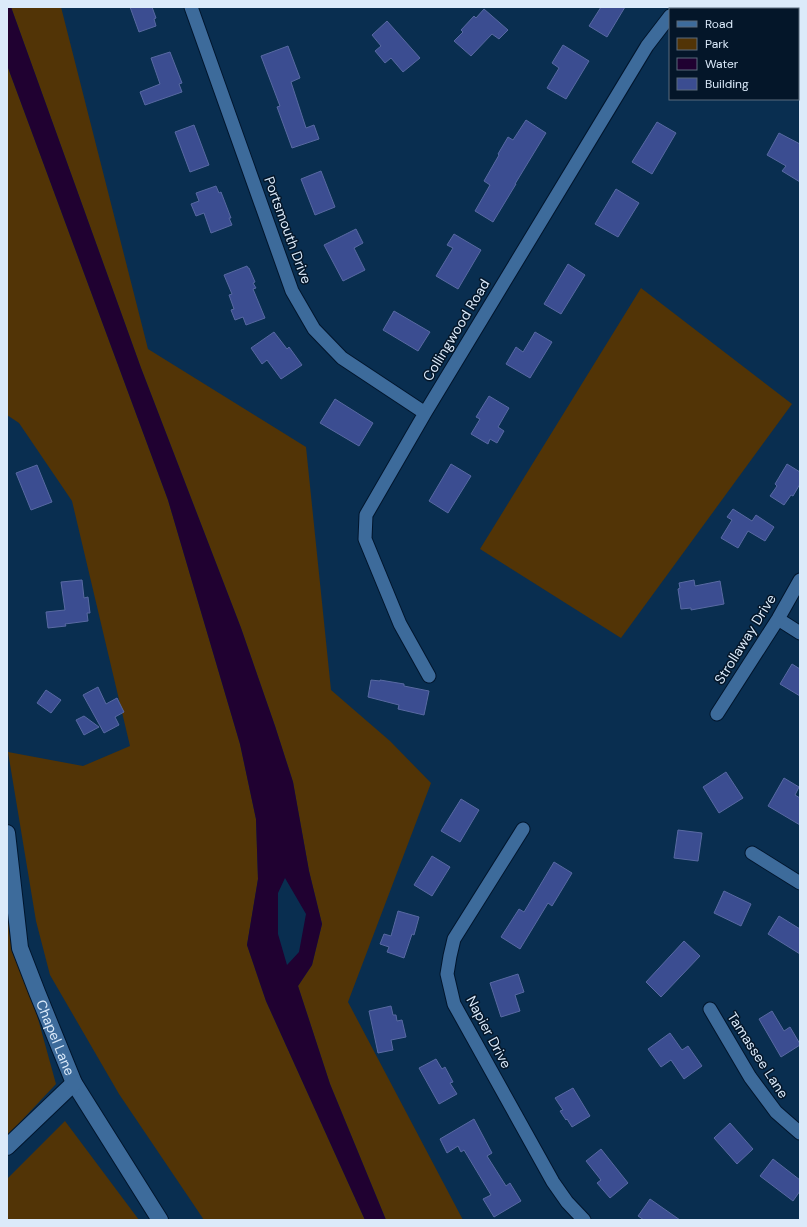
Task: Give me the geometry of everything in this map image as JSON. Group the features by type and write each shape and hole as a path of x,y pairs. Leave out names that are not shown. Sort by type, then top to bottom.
{"street":[{"name":"Portsmouth Drive","path":"192,7 292,291 314,329 342,358 425,413"},
{"name":"Collingwood Road","path":"429,676 400,624 365,539 366,516 425,413 647,46 669,17"},
{"name":"Strollaway Drive","path":"716,714 763,640 778,620 800,580"},
{"path":"778,620 800,633"},
{"name":"Napier Drive","path":"523,829 454,939 447,974 454,1004 545,1168 567,1202 584,1220"},
{"name":"Chapel Lane","path":"7,833 20,948 74,1083 160,1220"},
{"path":"752,852 800,883"},
{"name":"Tamassee Lane","path":"710,1009 750,1077 776,1112 800,1133"},
{"path":"7,1147 74,1083"}],"green space":[{"path":"11,7 61,7 148,349 306,447 331,690 390,741 431,783 348,1002 463,1220 386,1220 330,1084 298,986 312,965 322,924 309,871 293,782 241,628 141,368"},
{"path":"7,65 168,500 240,744 256,819 258,879 247,945 266,1001 365,1220 204,1220 119,1094 50,975 36,921 8,752 83,766 130,746 72,501 19,423 7,415"},
{"path":"641,288 792,404 621,638 480,549"},
{"path":"7,906 56,1084 7,1136"},
{"path":"65,1121 139,1220 7,1220 7,1179"}],"water":[{"path":"7,7 11,7 141,368 241,628 293,782 309,871 322,924 312,965 298,986 330,1084 386,1220 365,1220 266,1001 247,945 258,879 256,819 240,744 168,500 7,65","holes":["285,878 306,914 299,952 287,965 278,934 278,893"]}],"building":[{"path":"130,7 152,7 156,18 154,19 156,26 139,32"},
{"path":"601,7 625,7 607,37 589,26"},
{"path":"484,9 508,30 499,39 492,34 471,56 454,41 463,32 461,30 474,16 476,18"},
{"path":"387,21 420,58 403,72 391,58 385,63 375,51 381,46 372,35"},
{"path":"563,45 589,61 566,99 547,88 559,68 552,63"},
{"path":"288,46 300,78 291,82 306,128 314,125 319,139 292,148 277,107 280,106 261,56"},
{"path":"170,52 182,83 179,84 182,92 145,105 140,92 160,84 151,58"},
{"path":"526,120 546,133 493,222 475,211 490,185 484,181 508,137 513,140"},
{"path":"657,122 676,133 652,174 632,162"},
{"path":"194,125 209,165 190,172 175,132"},
{"path":"779,133 800,144 800,182 782,171 786,166 767,155"},
{"path":"321,171 335,207 315,215 301,179"},
{"path":"216,186 219,193 221,192 231,218 229,218 232,225 211,233 204,213 196,216 191,204 199,201 196,193"},
{"path":"616,189 639,203 618,237 595,224"},
{"path":"356,229 363,243 354,248 365,270 343,281 324,245"},
{"path":"454,234 481,250 458,289 436,276 453,248 447,245"},
{"path":"568,264 585,275 561,314 544,304"},
{"path":"247,266 255,282 253,283 256,288 253,289 265,318 246,325 243,317 235,320 231,310 234,309 229,295 232,294 224,275"},
{"path":"394,311 430,332 418,351 383,330"},
{"path":"274,332 287,349 289,347 302,365 281,379 267,360 262,364 251,348"},
{"path":"535,332 552,342 530,378 506,364 516,347 523,352"},
{"path":"489,396 509,408 498,427 504,431 497,443 490,439 488,444 471,434 480,419 476,417"},
{"path":"335,399 373,423 359,446 320,423"},
{"path":"451,464 471,476 448,513 429,501"},
{"path":"787,464 800,472 800,484 793,496 791,495 784,505 770,496 777,486 775,484"},
{"path":"37,465 52,502 31,510 16,473"},
{"path":"733,509 752,521 756,515 774,527 765,541 748,531 738,548 721,538 732,520 727,517"},
{"path":"82,580 84,598 88,597 90,613 87,613 88,621 48,628 46,612 65,610 61,582"},
{"path":"694,580 695,586 720,581 724,604 691,610 691,608 681,609 678,589 680,588 679,583"},
{"path":"792,664 800,669 800,696 780,684"},
{"path":"371,680 404,684 404,686 429,691 424,715 398,709 399,705 368,697"},
{"path":"98,687 106,704 117,698 124,712 115,717 119,725 104,733 83,695"},
{"path":"46,690 61,700 51,713 37,703"},
{"path":"84,716 99,727 84,735 76,720"},
{"path":"726,772 743,798 719,813 703,787"},
{"path":"784,778 799,787 795,795 800,798 800,825 768,806"},
{"path":"461,799 479,810 460,842 441,831"},
{"path":"678,830 702,833 698,861 674,858"},
{"path":"432,856 450,867 432,896 414,885"},
{"path":"554,862 572,873 552,906 548,903 520,949 501,937 519,909 524,912"},
{"path":"724,891 751,904 741,926 714,913"},
{"path":"398,911 419,917 414,935 412,934 404,958 387,952 389,947 380,944 384,934 391,936"},
{"path":"779,916 800,929 800,954 768,934"},
{"path":"684,941 700,956 661,997 646,982"},
{"path":"518,974 524,992 515,995 520,1011 501,1017 490,983"},
{"path":"391,1006 393,1015 396,1015 397,1021 402,1020 406,1037 391,1040 393,1050 378,1053 369,1011"},
{"path":"772,1011 784,1031 790,1027 800,1044 781,1057 759,1019"},
{"path":"670,1033 682,1050 688,1046 702,1066 684,1079 671,1060 661,1067 648,1049"},
{"path":"436,1059 442,1069 445,1067 453,1082 450,1083 457,1094 439,1104 419,1068"},
{"path":"573,1088 590,1116 572,1127 560,1111 563,1110 555,1098"},
{"path":"474,1119 492,1153 487,1156 506,1186 510,1183 521,1201 494,1217 483,1199 491,1195 464,1150 461,1152 458,1146 447,1153 440,1139"},
{"path":"730,1123 753,1149 737,1164 714,1138"},
{"path":"601,1149 628,1183 610,1198 597,1183 601,1180 586,1161"},
{"path":"773,1159 800,1180 800,1191 793,1201 760,1176"},
{"path":"650,1199 680,1220 644,1220 638,1216"}]}
